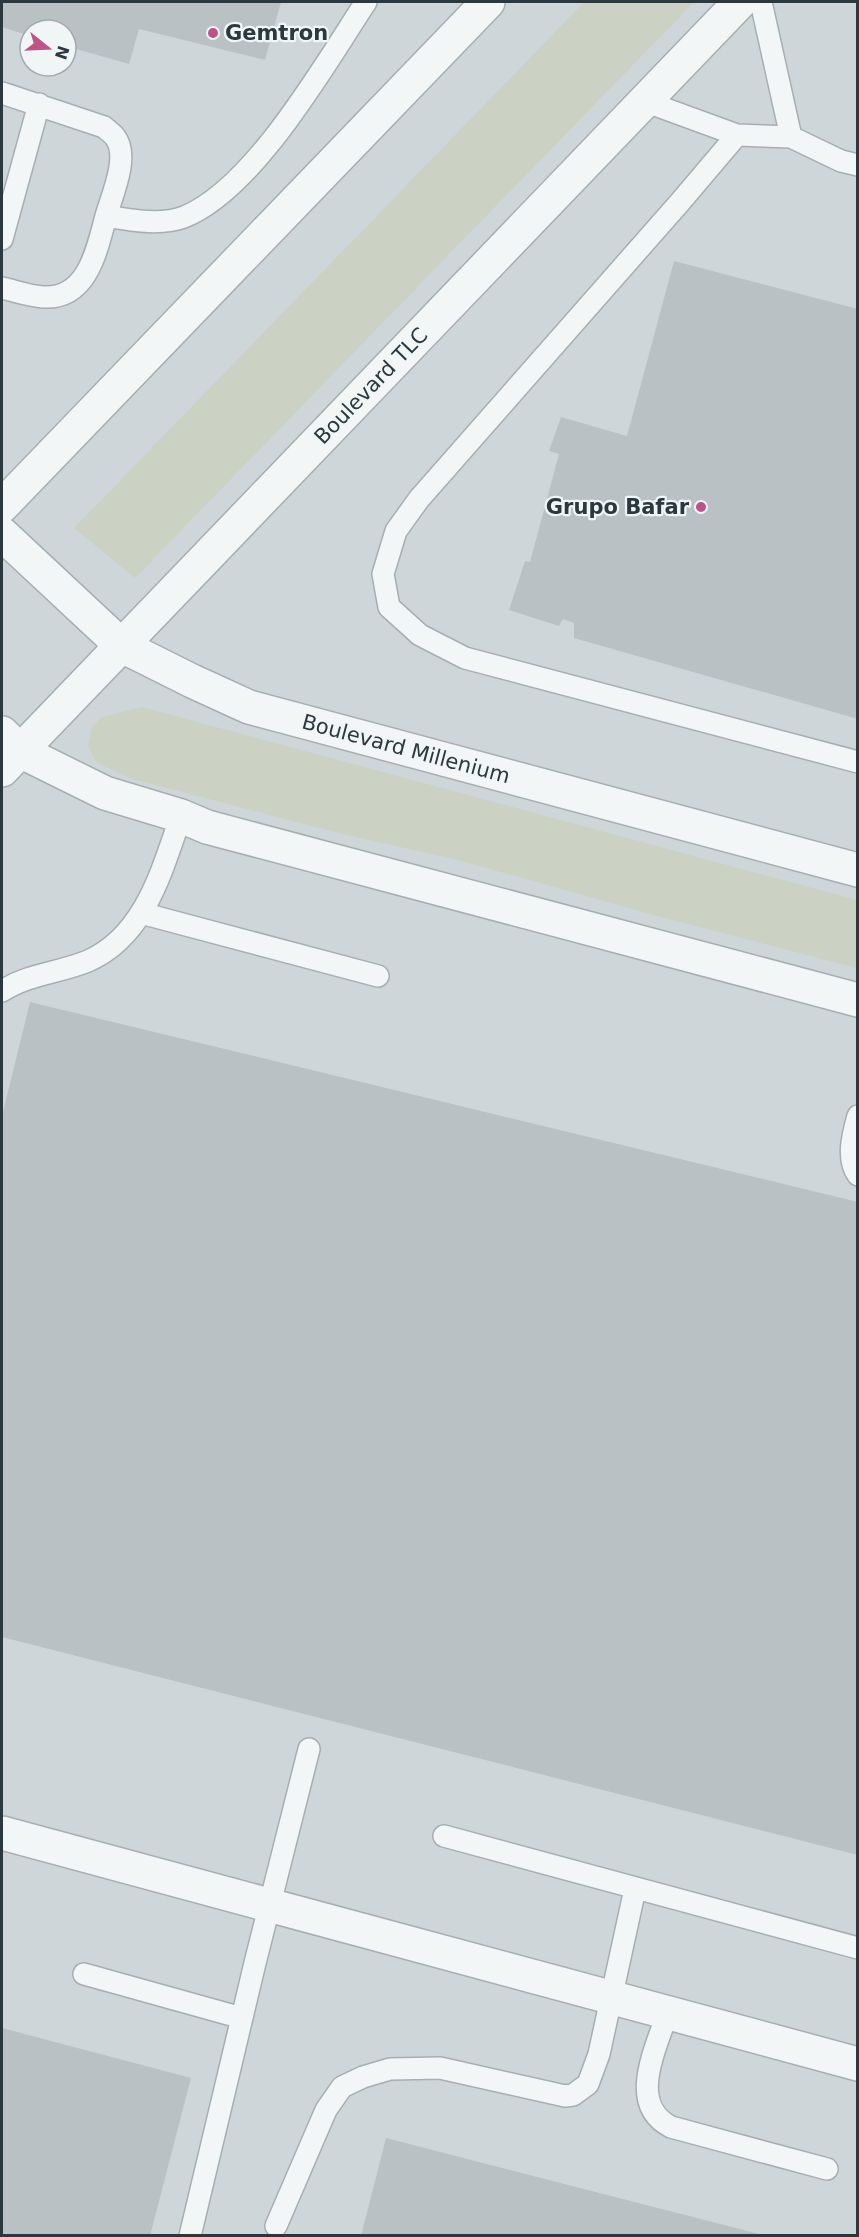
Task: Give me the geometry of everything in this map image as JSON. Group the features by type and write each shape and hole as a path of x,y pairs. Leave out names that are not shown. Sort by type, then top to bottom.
{"street":[{"path":"2,506 488,2"},
{"name":"Boulevard TLC","path":"8,751 123,645 740,2"},
{"name":"Boulevard Millenium","path":"2,534 123,645 192,681 249,707 858,870"},
{"path":"8,751 105,793 181,816 207,827 858,1000"},
{"path":"2,1833 858,2064"}],"lane":[{"path":"106,216 159,222 183,217 214,199 242,174 290,119 366,2"},
{"path":"761,2 791,137"},
{"path":"2,93 104,127 116,137 120,151 120,167 93,263 82,280 69,292 56,297 42,297 2,288"},
{"path":"644,101 737,135 791,137 841,161 858,165"},
{"path":"2,239 39,104"},
{"path":"737,135 419,499 396,531 383,574 390,607 420,635 465,658 858,762"},
{"path":"2,991 16,981 88,961 122,939 141,913 162,872 181,816"},
{"path":"141,913 378,976"},
{"path":"858,1116 853,1134 852,1151 854,1170 858,1175"},
{"path":"190,2235 309,1749"},
{"path":"444,1836 858,1948"},
{"path":"276,2226 326,2110 342,2087 363,2077 390,2069 440,2068 565,2096 573,2095 588,2084 599,2054 635,1889"},
{"path":"84,1974 242,2018"},
{"path":"668,2011 646,2086 652,2111 659,2121 671,2127 827,2169"}],"shaded area":[{"path":"2,2 857,2 857,2235 2,2235"},
{"path":"584,2 694,2 135,578 74,528"},
{"path":"142,707 857,900 857,968 657,916 458,860 342,834 129,778 97,763 88,746 92,727 102,717"}],"building":[{"name":"Gemtron","path":"2,2 281,2 265,60 139,29 129,64 78,49 78,18 18,18 18,32 2,27"},
{"name":"Grupo Bafar","path":"674,261 858,309 858,719 574,638 574,623 563,619 559,626 509,610 525,561 530,562 559,454 549,451 561,417 627,436"},
{"path":"30,1002 858,1202 858,1855 2,1637 2,1116"},
{"path":"2,2028 191,2078 150,2236 2,2236"},
{"path":"386,2138 763,2235 763,2236 361,2236"}],"place":[{"name":"Gemtron","path":"213,33"},
{"name":"Grupo Bafar","path":"701,507"}]}
